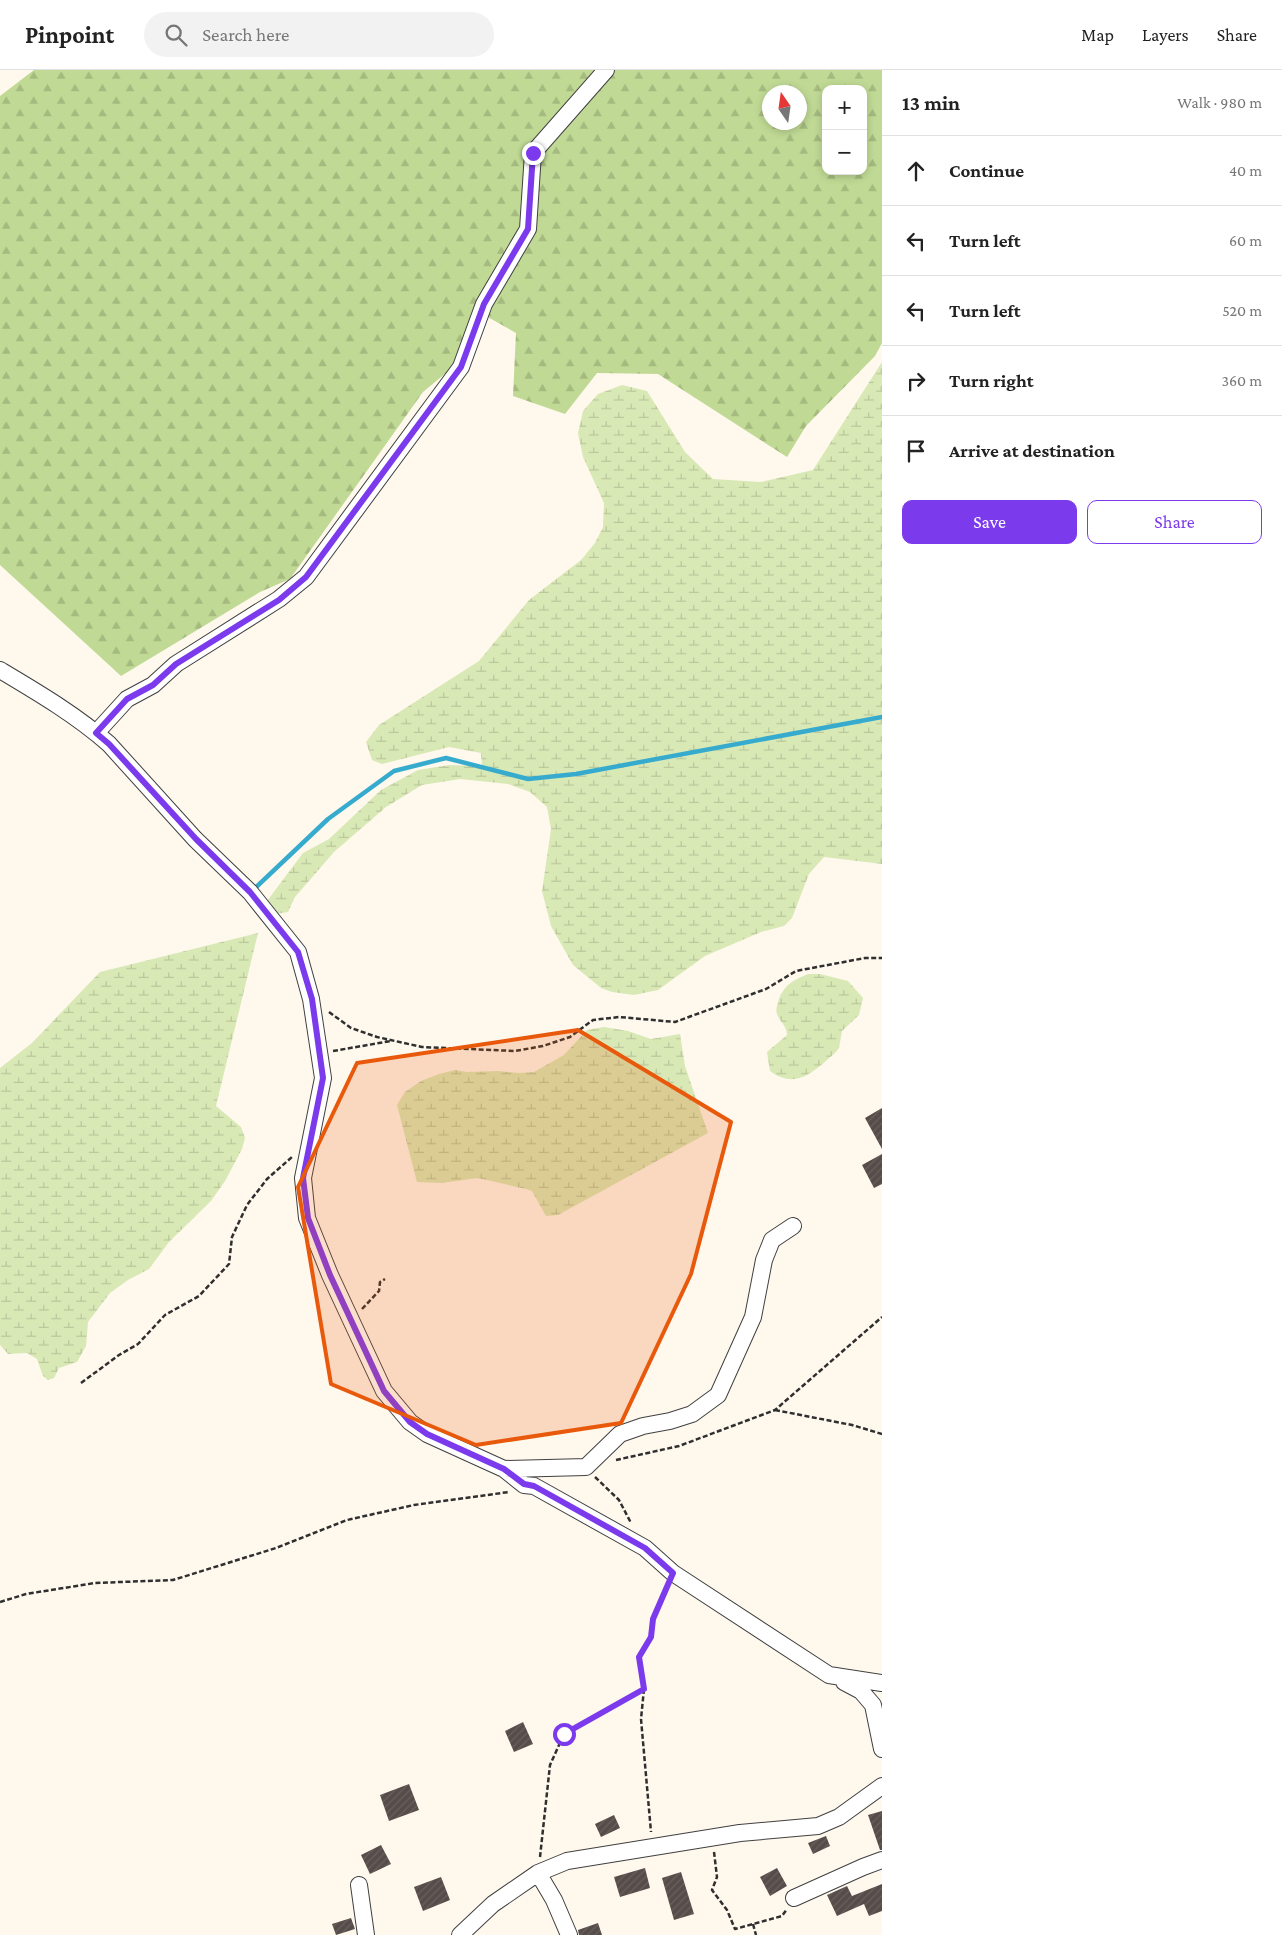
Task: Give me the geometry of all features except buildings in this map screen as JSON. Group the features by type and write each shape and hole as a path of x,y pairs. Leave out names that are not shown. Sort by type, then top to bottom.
{"street":[{"path":"96,733 127,699 153,685 176,664 279,600 306,577 461,367 484,304 528,229 533,153 606,70"},
{"path":"0,670 30,688 109,744 196,839 250,892 298,952 312,999 323,1078 303,1178 308,1218 330,1275 373,1371 384,1391 410,1422 427,1434 504,1469 524,1484 534,1486 645,1548 673,1573 829,1675 861,1691 873,1705 882,1749"},
{"path":"504,1469 586,1467 620,1434 643,1426 670,1421 692,1414 718,1395 753,1317 764,1260 772,1240 793,1226"},
{"path":"829,1675 882,1683"},
{"path":"460,1935 493,1904 538,1873 567,1861 740,1833 818,1826 839,1817 882,1786"},
{"path":"794,1898 882,1860"},
{"path":"538,1873 554,1900 569,1935"},
{"path":"359,1885 366,1935"}],"path":[{"path":"312,999 351,1028 393,1041 422,1047 515,1051 534,1048 570,1036 593,1020 619,1017 675,1022 766,989 796,971 865,958 882,958"},
{"path":"319,1052 337,1051 393,1041"},
{"path":"81,1383 119,1355 138,1344 165,1315 199,1296 229,1264 232,1237 247,1205 267,1178 294,1156"},
{"path":"348,1313 360,1310 380,1292 380,1282 385,1278"},
{"path":"614,1460 679,1446 775,1410 882,1318"},
{"path":"775,1410 852,1425 882,1434"},
{"path":"586,1467 619,1500 632,1524"},
{"path":"0,1602 26,1594 95,1582 173,1580 276,1548 347,1520 414,1504 516,1491 524,1484"},
{"path":"652,1848 641,1720 644,1689 639,1657 651,1637 653,1619 673,1573"},
{"path":"538,1873 550,1765 564,1734 644,1689"},
{"path":"713,1838 717,1877 712,1890 727,1910 735,1929 782,1916 794,1898"},
{"path":"753,1924 756,1935"}],"highlighted area":[{"path":"578,1030 731,1122 691,1274 621,1423 476,1445 331,1384 298,1187 357,1063"}],"green space":[{"path":"34,70 882,70 882,343 875,356 806,426 787,457 658,374 597,373 565,414 513,396 516,333 477,311 459,362 423,392 290,579 260,592 121,676 0,565 0,96"},
{"path":"882,362 882,864 824,857 809,874 792,918 784,926 761,932 705,956 658,990 634,995 612,992 601,988 573,965 551,926 542,891 551,829 547,807 530,792 508,784 460,779 422,785 386,807 334,852 295,897 288,912 276,914 267,901 303,853 329,839 381,790 418,770 449,765 482,766 481,753 449,747 382,764 372,760 366,742 379,725 479,661 529,600 581,560 595,543 603,527 604,503 583,457 578,433 583,411 598,394 622,385 647,391 685,452 713,479 761,482 813,470"},
{"path":"258,933 216,1106 241,1127 245,1138 242,1149 225,1181 211,1201 169,1242 149,1269 128,1280 110,1293 88,1322 86,1346 77,1362 59,1368 54,1378 48,1380 43,1376 37,1359 27,1353 8,1354 0,1345 0,1068 32,1043 100,972"},
{"path":"808,974 820,974 848,981 863,998 859,1015 842,1031 839,1048 820,1066 797,1079 780,1077 770,1071 767,1052 787,1035 786,1029 776,1012 777,1006 781,994 790,983"},
{"path":"604,1027 628,1031 651,1039 680,1034 685,1066 708,1133 558,1215 546,1216 532,1191 526,1189 478,1178 441,1183 417,1182 397,1105 405,1092 421,1081 455,1070 467,1072 534,1072 564,1055 587,1030"}],"waterway":[{"path":"253,890 328,819 394,771 446,758 528,779 576,774 882,717"}],"route":[{"path":"533,153 529,190 528,229 484,304 461,367 306,577 279,600 176,664 153,685 127,699 96,733 109,744 196,839 250,892 298,952 312,999 323,1078 303,1178 308,1218 330,1275 373,1371 384,1391 410,1422 427,1434 504,1469 524,1484 534,1486 645,1548 673,1573 653,1619 651,1637 639,1657 644,1689 564,1734"}]}
